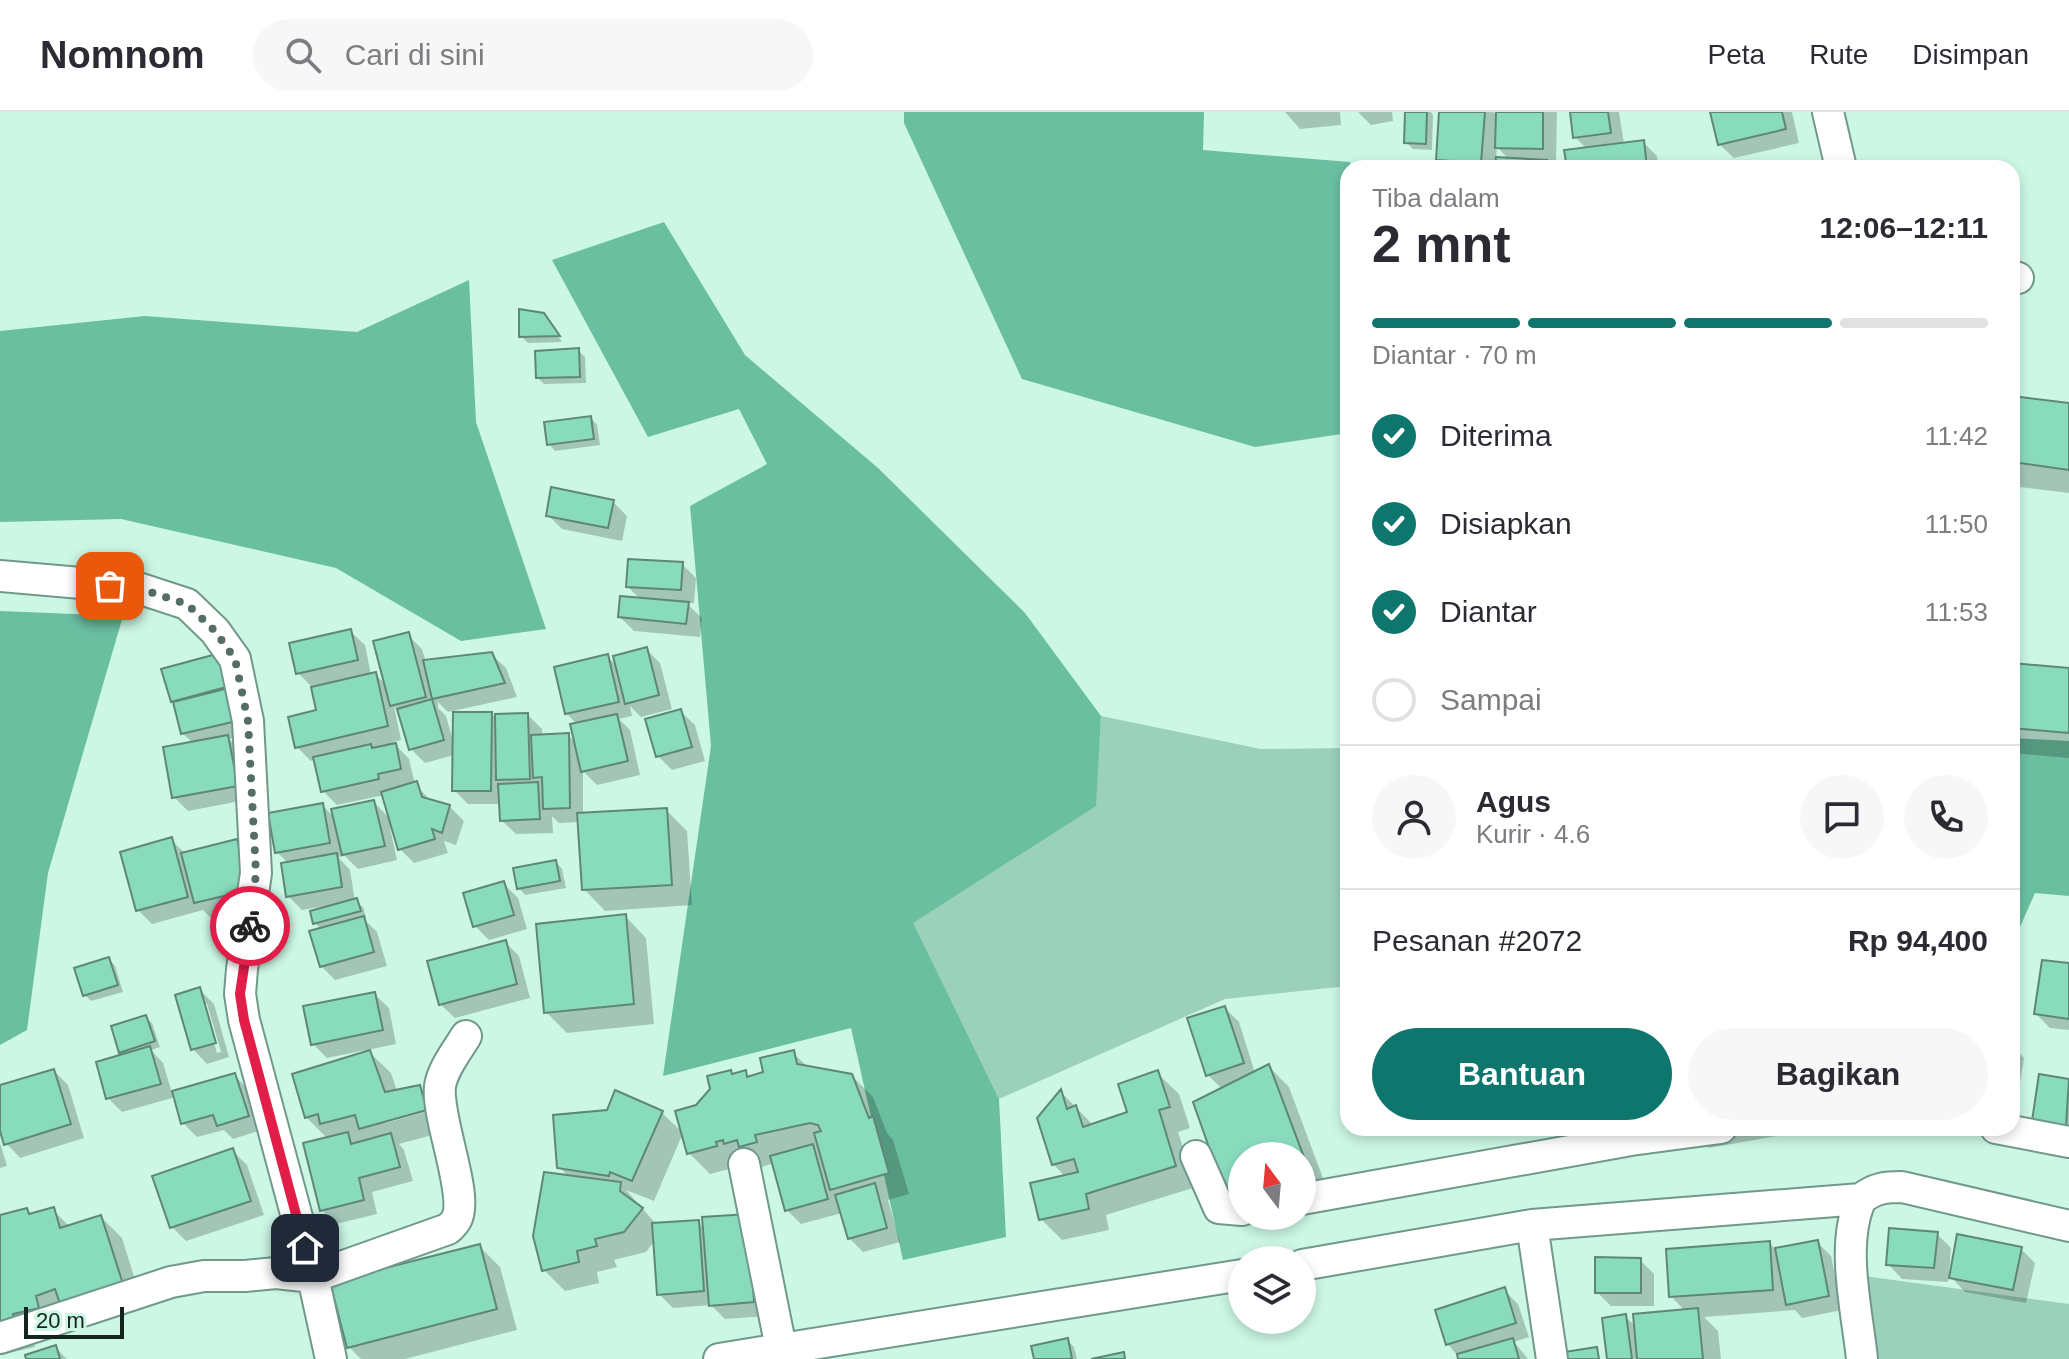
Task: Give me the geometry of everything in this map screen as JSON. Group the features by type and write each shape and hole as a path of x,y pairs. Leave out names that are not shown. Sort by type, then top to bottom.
{"street":[{"path":"1828,112 1839,160"},
{"path":"0,576 138,588 187,604 215,631 235,659 248,721 256,873 240,994 244,1020 313,1277 331,1359"},
{"path":"0,1338 171,1282 204,1276 276,1273 313,1277 448,1229 457,1219 460,1203 441,1110 440,1084 466,1036"},
{"path":"2020,1133 2069,1142"},
{"path":"1316,1196 1660,1136"},
{"path":"1196,1156 1219,1208 1228,1209"},
{"path":"744,1164 781,1348"},
{"path":"1862,1359 1851,1254 1854,1213 1861,1199 1873,1189 1902,1187 2069,1226"},
{"path":"1316,1263 1532,1225 1861,1199"},
{"path":"1532,1225 1552,1359"},
{"path":"719,1359 781,1348 843,1350 1228,1278"}],"green space":[{"path":"904,112 1204,112 1203,150 1340,161 1340,434 1255,447 1022,379 904,123"},
{"path":"664,222 745,355 878,468 1025,613 1101,716 1096,806 913,923 999,1099 1006,1237 903,1260 851,1028 663,1076 711,746 690,506 767,464 739,409 648,437 552,260"},
{"path":"469,280 476,422 546,629 461,641 336,568 121,519 0,522 0,331 145,316 357,332"},
{"path":"0,611 123,616 48,873 27,1030 0,1045"},
{"path":"1101,716 1261,749 1340,748 1340,987 1225,999 999,1099 912,923 1095,806"},
{"path":"2020,738 2069,741 2069,896 2035,893 2020,927"},
{"path":"1857,1275 2069,1304 2069,1359 1873,1359"}],"building":[{"path":"1405,112 1427,112 1426,144 1404,143"},
{"path":"1439,112 1485,112 1481,160 1436,160"},
{"path":"1496,112 1543,112 1543,149 1495,148"},
{"path":"1570,112 1608,112 1611,133 1573,138"},
{"path":"1710,112 1782,112 1786,129 1718,145"},
{"path":"1644,140 1646,160 1566,160 1564,150"},
{"path":"1496,157 1547,160 1496,160"},
{"path":"519,309 544,313 560,336 519,337"},
{"path":"579,348 580,377 536,378 535,351"},
{"path":"2020,397 2069,403 2069,470 2020,463"},
{"path":"591,416 594,439 547,445 544,422"},
{"path":"551,487 614,500 608,528 546,516"},
{"path":"628,559 683,562 681,590 626,587"},
{"path":"620,596 689,602 686,624 618,617"},
{"path":"351,629 358,660 296,674 289,643"},
{"path":"409,632 426,697 390,706 373,641"},
{"path":"647,647 659,695 625,704 613,656"},
{"path":"492,652 505,683 432,699 423,660"},
{"path":"220,653 230,686 171,702 161,669"},
{"path":"608,654 619,702 565,714 554,667"},
{"path":"2020,664 2069,668 2069,733 2020,729"},
{"path":"376,672 388,726 295,748 288,717 316,710 311,687"},
{"path":"233,687 241,720 181,734 173,702"},
{"path":"432,699 444,740 409,750 397,709"},
{"path":"681,709 692,747 656,757 645,719"},
{"path":"453,712 492,712 491,791 452,791"},
{"path":"528,713 530,779 496,780 495,714"},
{"path":"617,714 628,761 581,772 570,724"},
{"path":"569,733 570,808 543,809 542,777 533,778 531,735"},
{"path":"228,735 238,786 172,798 163,747"},
{"path":"396,743 401,769 378,774 379,779 321,792 313,757 371,744 372,748"},
{"path":"417,781 422,797 450,805 442,833 432,829 435,839 398,850 381,792"},
{"path":"538,782 540,819 500,821 498,784"},
{"path":"374,800 385,846 342,855 331,809"},
{"path":"323,803 330,843 275,853 268,813"},
{"path":"667,808 672,885 582,890 577,813"},
{"path":"172,837 188,897 136,911 120,852"},
{"path":"237,839 250,890 194,903 181,853"},
{"path":"337,853 342,887 286,897 281,863"},
{"path":"556,860 560,881 517,889 513,868"},
{"path":"504,881 514,915 473,927 463,893"},
{"path":"357,898 361,911 313,924 310,911"},
{"path":"626,914 634,1004 544,1013 536,924"},
{"path":"364,916 374,952 320,967 309,931"},
{"path":"506,940 517,984 439,1005 427,961"},
{"path":"109,957 118,985 83,996 74,968"},
{"path":"2042,960 2069,963 2069,1019 2034,1014"},
{"path":"200,987 216,1043 191,1050 175,995"},
{"path":"375,992 383,1030 311,1045 303,1006"},
{"path":"1225,1006 1244,1063 1206,1076 1187,1018"},
{"path":"146,1015 155,1041 119,1053 111,1026"},
{"path":"150,1046 161,1084 106,1099 96,1062"},
{"path":"370,1050 385,1092 420,1085 427,1110 359,1129 355,1115 320,1124 318,1114 305,1118 292,1074"},
{"path":"794,1050 797,1064 852,1074 869,1118 873,1116 889,1173 830,1190 814,1133 821,1131 818,1125 810,1123 755,1135 757,1142 739,1147 737,1140 724,1144 723,1140 716,1142 717,1146 687,1154 675,1111 696,1105 710,1089 707,1076 746,1070 747,1077 763,1072 760,1058"},
{"path":"1269,1064 1298,1142 1228,1142 1228,1189 1224,1190 1193,1102"},
{"path":"54,1069 71,1124 4,1145 0,1131 0,1085"},
{"path":"1158,1070 1170,1107 1159,1110 1176,1166 1086,1194 1089,1209 1039,1220 1030,1183 1078,1172 1074,1159 1052,1165 1037,1118 1061,1089 1067,1109 1076,1105 1083,1127 1127,1112 1118,1084"},
{"path":"235,1073 249,1116 217,1126 213,1115 181,1124 172,1091"},
{"path":"2039,1074 2069,1079 2066,1126 2032,1121"},
{"path":"615,1090 663,1111 632,1181 610,1172 609,1176 557,1168 553,1115 607,1110"},
{"path":"348,1132 351,1144 391,1133 400,1167 359,1178 364,1200 320,1211 303,1143"},
{"path":"813,1144 828,1199 785,1211 770,1156"},
{"path":"233,1148 251,1201 170,1228 152,1176"},
{"path":"544,1172 621,1182 620,1191 643,1208 624,1232 595,1239 597,1246 577,1251 579,1262 542,1271 533,1236"},
{"path":"875,1183 887,1228 848,1239 835,1195"},
{"path":"54,1207 60,1228 101,1215 123,1284 60,1304 55,1289 36,1296 39,1308 13,1314 15,1327 0,1330 0,1215 27,1208 29,1214"},
{"path":"749,1214 754,1302 709,1306 702,1217"},
{"path":"699,1220 704,1291 657,1295 652,1223"},
{"path":"1889,1228 1938,1232 1934,1268 1886,1265"},
{"path":"1957,1234 2022,1247 2013,1290 1949,1278"},
{"path":"1818,1240 1829,1296 1786,1305 1775,1248"},
{"path":"1770,1241 1773,1290 1669,1297 1666,1249"},
{"path":"480,1244 497,1309 347,1348 330,1282"},
{"path":"1595,1257 1641,1258 1641,1293 1595,1293"},
{"path":"1505,1287 1516,1323 1446,1345 1435,1310"},
{"path":"1698,1308 1703,1359 1637,1359 1633,1314"},
{"path":"1626,1314 1632,1359 1607,1359 1602,1318"},
{"path":"1068,1338 1072,1359 1034,1359 1031,1346"},
{"path":"1513,1338 1519,1359 1458,1359 1457,1354"},
{"path":"56,1345 60,1359 26,1359 25,1355"},
{"path":"1597,1347 1599,1359 1559,1359 1558,1353"},
{"path":"1124,1352 1125,1359 1091,1359"}],"way so far":[{"path":"110,586 138,588 187,604 215,631 235,659 248,721 256,873 250,926"}],"route":[{"path":"250,926 240,994 244,1020 305,1248"}]}
